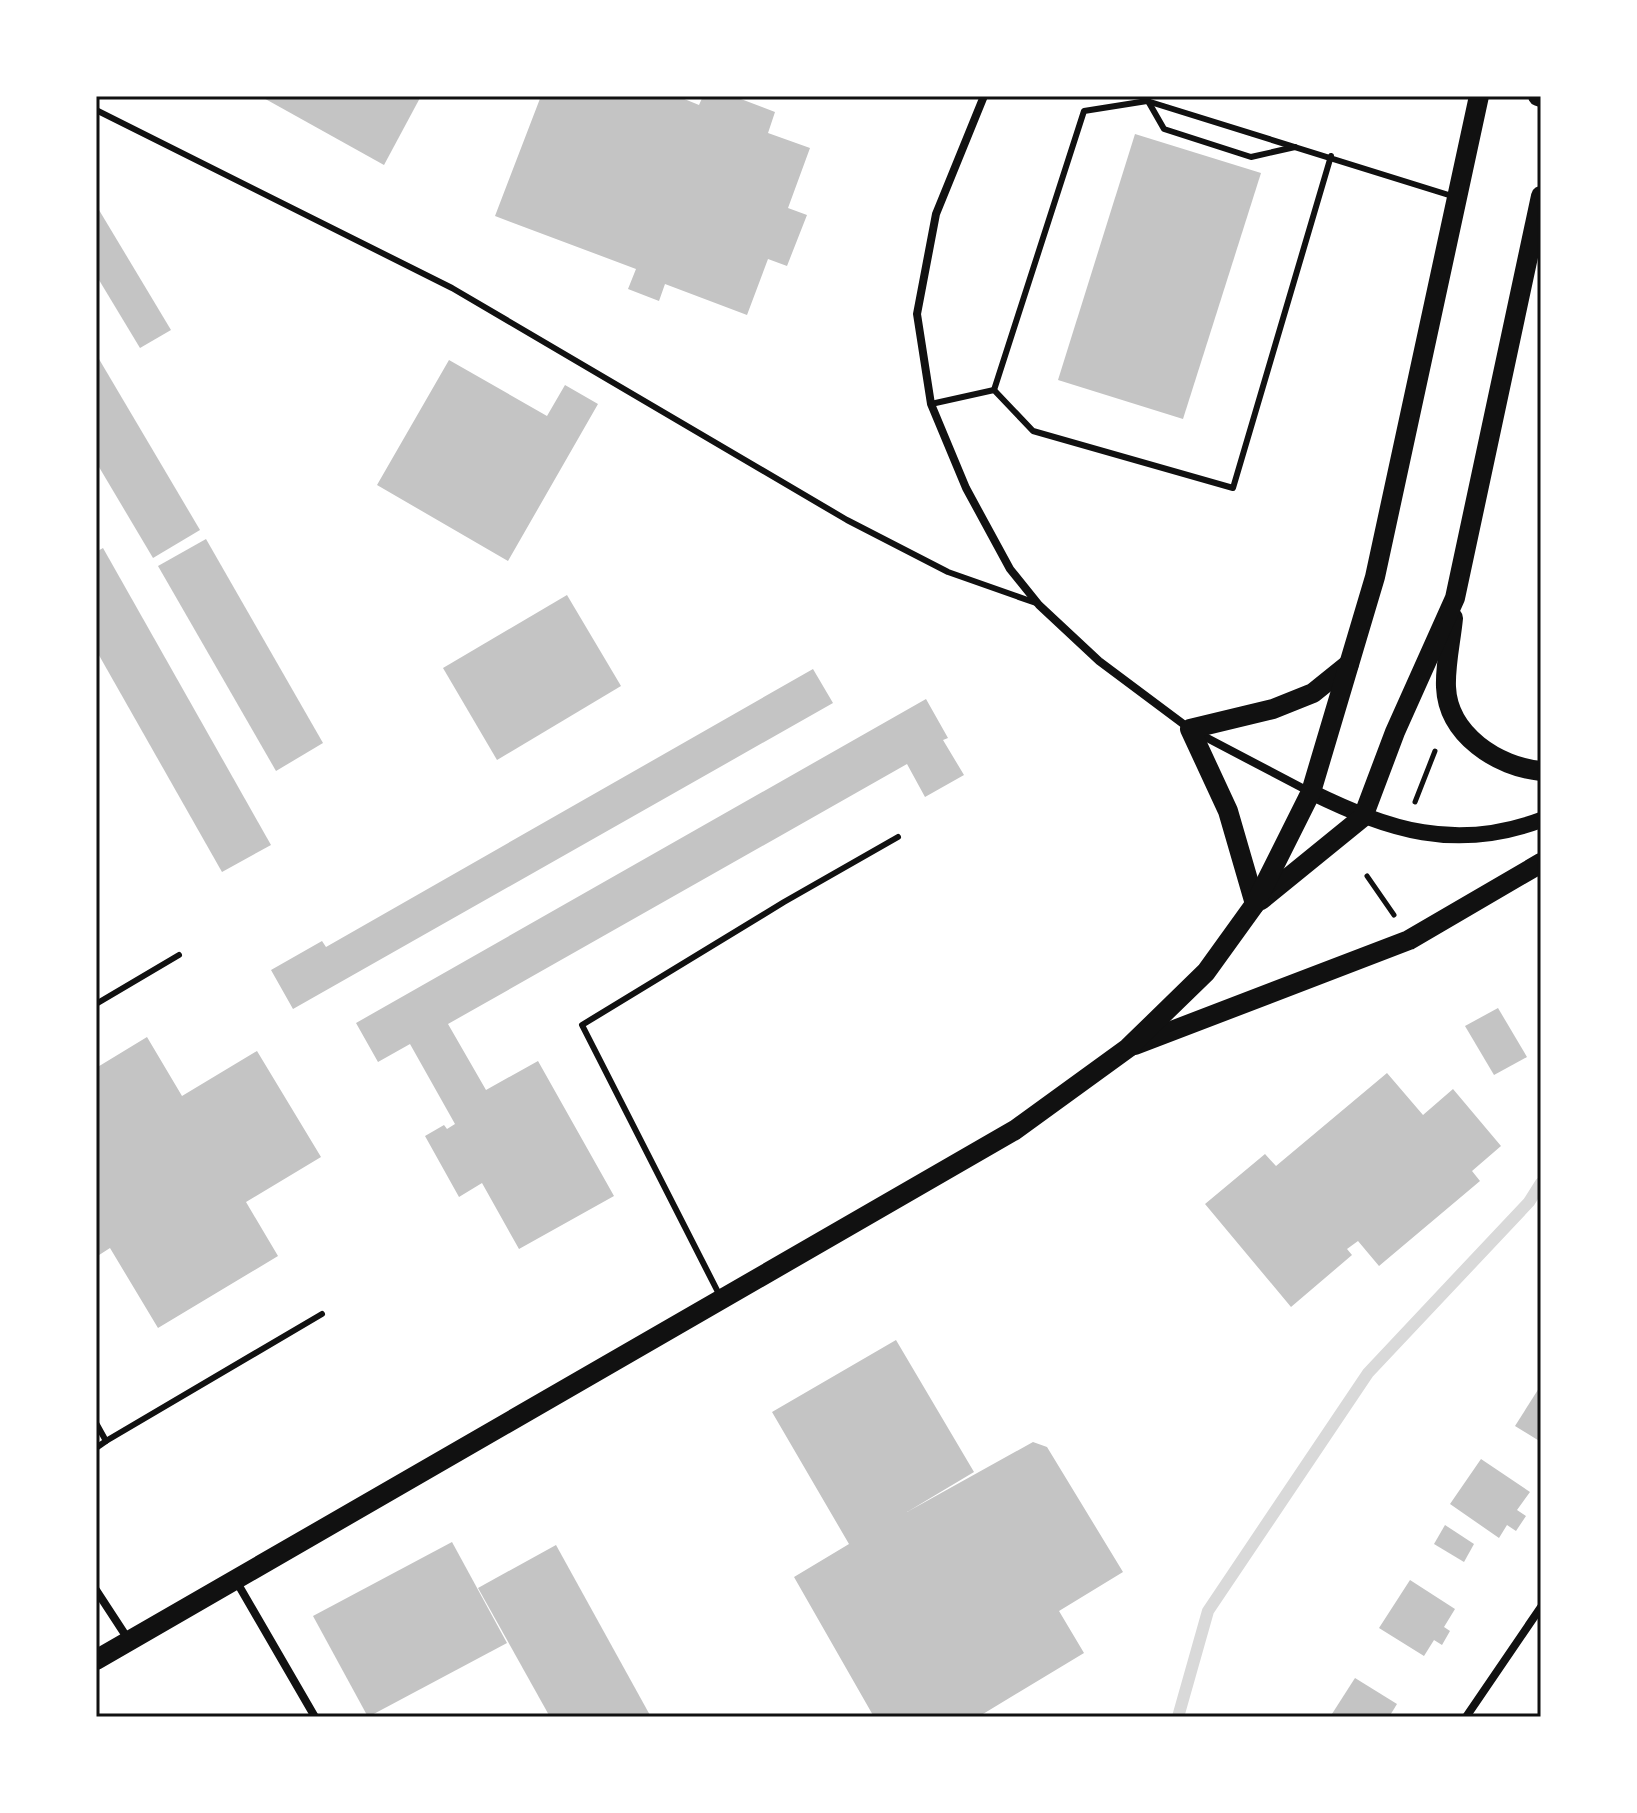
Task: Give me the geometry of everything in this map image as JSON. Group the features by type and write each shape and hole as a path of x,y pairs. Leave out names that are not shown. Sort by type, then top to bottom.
{"main road":[{"path":"96,1660 1015,1130 1128,1048 1206,972 1255,904 1311,792 1375,577 1479,96"},
{"path":"1541,196 1455,598 1445,689 1461,728 1493,758 1541,771"},
{"path":"1255,904 1363,817 1395,732 1455,598"},
{"path":"1255,904 1228,811 1190,729 1273,709 1313,693 1349,664"},
{"path":"1311,792 1363,817 1424,835 1510,832 1541,820"},
{"path":"1128,1048 1409,940 1541,863"}],"street":[{"path":"984,96 936,214 917,314 931,404 966,488 1010,569 1039,605 1099,661 1190,729 1311,792"},
{"path":"235,1579 315,1717"},
{"path":"96,1590 129,1641"},
{"path":"1466,1717 1541,1607"}],"lane":[{"path":"994,390 1084,111 1147,101 1456,197"},
{"path":"1147,101 1164,129 1251,157 1299,146"},
{"path":"96,110 452,288 847,520 948,572 1039,605"},
{"path":"994,390 1033,431 1233,488 1331,156"},
{"path":"931,404 994,390"},
{"path":"721,1299 582,1025 784,902 898,837"},
{"path":"96,1004 179,955"},
{"path":"96,1448 322,1314"},
{"path":"96,1423 106,1441"}],"path":[{"path":"1413,806 1435,751"},
{"path":"1367,876 1399,922"}],"building":[{"path":"260,96 421,96 384,165"},
{"path":"541,96 677,96 699,105 703,96 733,96 775,112 768,133 810,148 788,208 807,215 787,266 768,259 747,315 665,284 659,301 628,289 636,269 495,216"},
{"path":"1135,134 1261,173 1183,419 1058,380"},
{"path":"96,205 171,330 140,348 96,275"},
{"path":"96,354 200,530 153,558 96,462"},
{"path":"449,360 547,416 565,385 598,404 508,561 377,485"},
{"path":"206,539 323,743 276,771 158,566"},
{"path":"103,548 271,845 222,872 96,650 96,552"},
{"path":"567,595 621,686 497,760 443,668"},
{"path":"813,669 833,703 293,1009 271,970 322,941 326,947"},
{"path":"926,699 948,738 943,740 964,775 925,797 907,764 448,1024 486,1090 538,1061 614,1196 519,1249 482,1183 459,1197 425,1136 444,1125 447,1129 455,1124 410,1044 378,1062 356,1023"},
{"path":"1498,1008 1527,1057 1494,1075 1465,1026"},
{"path":"147,1037 182,1096 257,1051 321,1157 246,1202 278,1256 158,1328 110,1248 96,1257 96,1068"},
{"path":"1387,1073 1423,1115 1453,1089 1501,1146 1472,1171 1480,1181 1379,1266 1358,1241 1347,1249 1352,1255 1291,1307 1205,1204 1265,1154 1276,1166"},
{"path":"896,1340 974,1472 907,1512 1033,1442 1047,1447 1123,1572 1059,1611 1084,1653 978,1717 874,1717 794,1577 849,1544 772,1412"},
{"path":"1541,1385 1541,1442 1515,1426"},
{"path":"1481,1459 1530,1492 1517,1510 1526,1516 1516,1531 1507,1525 1499,1538 1450,1504"},
{"path":"1445,1525 1474,1544 1464,1562 1434,1544"},
{"path":"452,1542 507,1643 368,1717 313,1616"},
{"path":"556,1545 651,1717 550,1717 478,1588"},
{"path":"1410,1580 1455,1609 1444,1627 1450,1631 1442,1645 1434,1640 1424,1656 1379,1628"},
{"path":"1355,1678 1397,1704 1389,1717 1330,1717"}],"waterway":[{"path":"1178,1717 1208,1611 1368,1373 1529,1202 1541,1183"}]}
